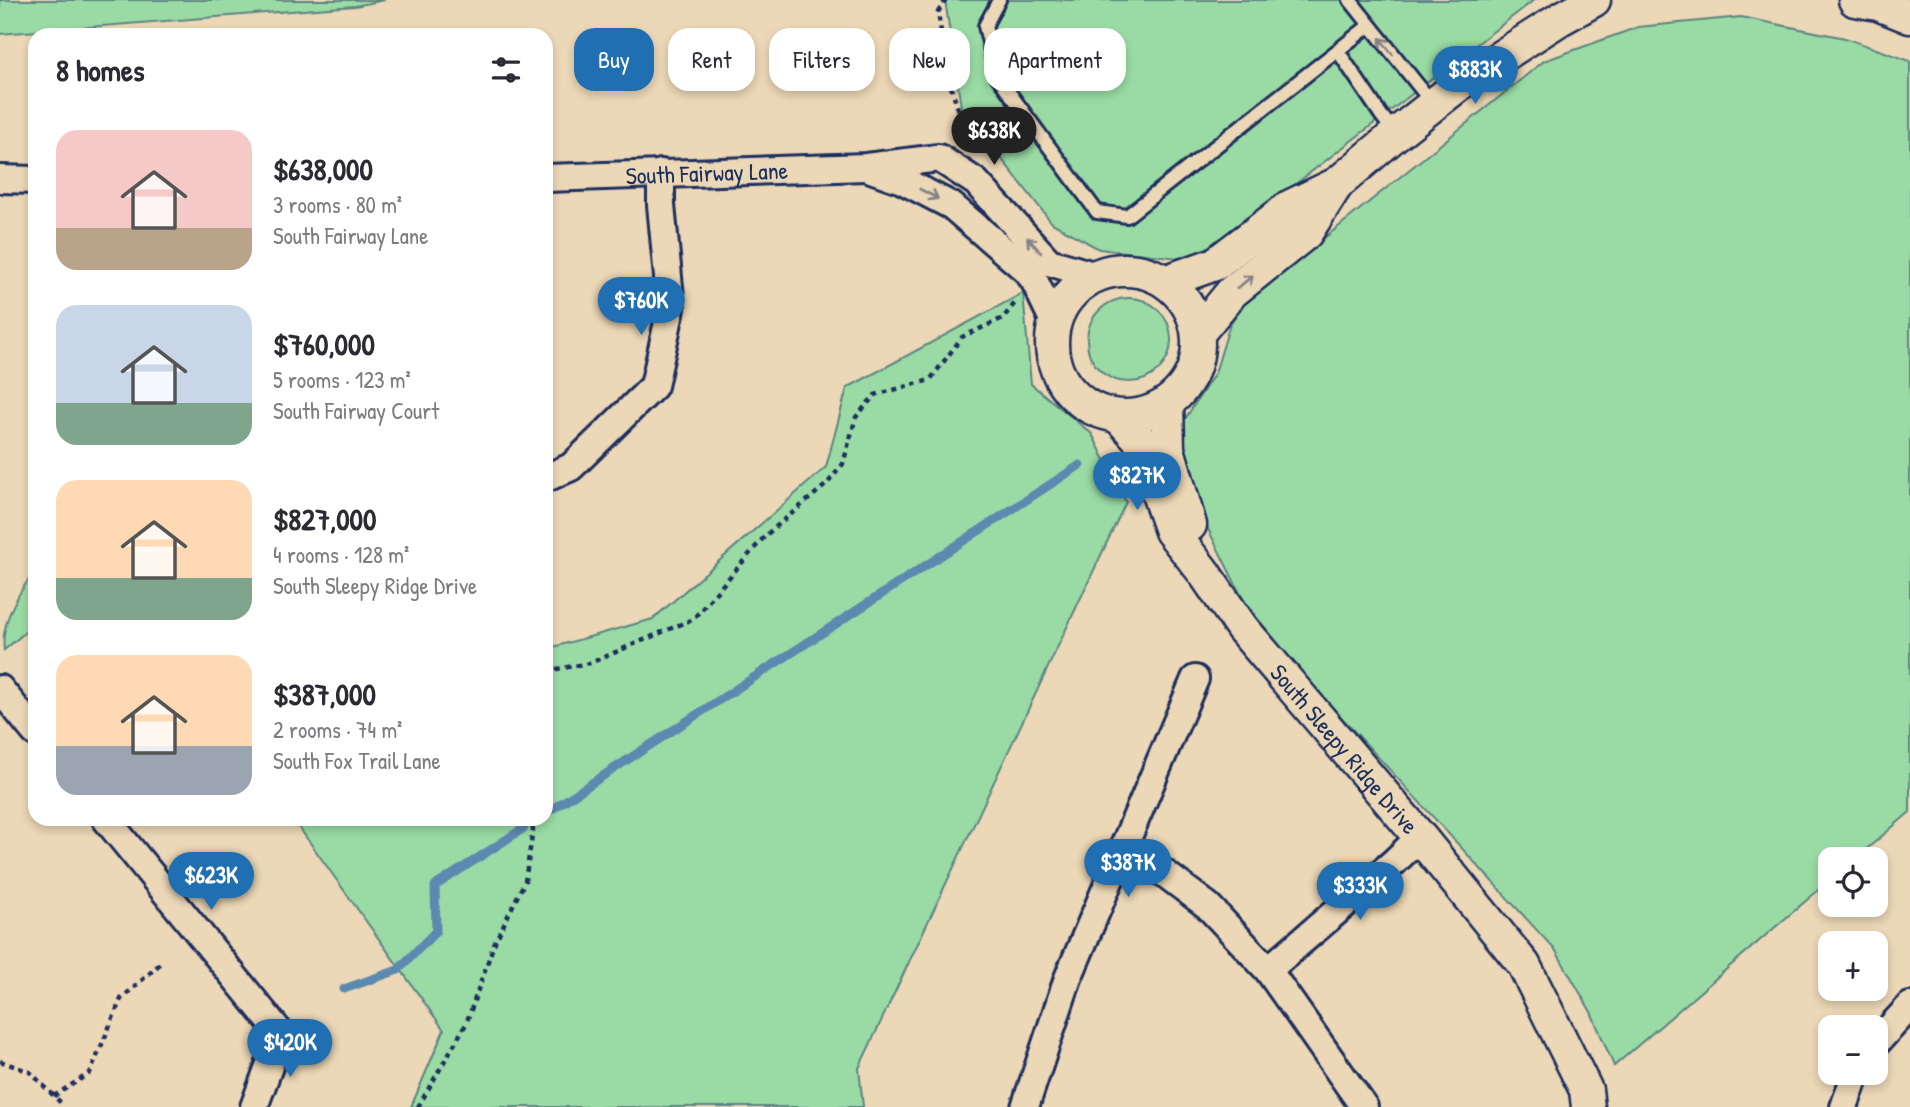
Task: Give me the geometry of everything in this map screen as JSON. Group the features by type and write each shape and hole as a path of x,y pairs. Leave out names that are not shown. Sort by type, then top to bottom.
{"street":[{"path":"1167,281 1215,264 1291,206 1337,184 1466,79 1594,0"},
{"path":"1855,0 1878,4 1910,17"},
{"name":"South Fairway Lane","path":"553,178 866,167 939,158 976,182 1049,262 1093,275"},
{"name":"South Fairway Lane","path":"866,167 902,180 952,206 1026,270 1034,280 1055,322"},
{"path":"553,475 571,467 654,386 671,308 661,205 661,173"},
{"path":"0,179 28,180"},
{"path":"1199,332 1232,292 1306,233 1337,184"},
{"path":"1118,268 1143,271 1167,281 1185,299 1199,332 1198,358 1188,382 1167,403 1140,415 1119,417 1094,410 1073,395 1061,380 1052,356 1051,330 1060,306 1093,275 1118,268"},
{"name":"South Sleepy Ridge Drive","path":"1167,403 1168,449 1202,570"},
{"name":"South Sleepy Ridge Drive","path":"1119,417 1139,439 1171,531 1242,628 1420,837 1524,965 1586,1090 1588,1107"},
{"path":"1025,1107 1068,978 1195,678"},
{"path":"0,689 28,723"},
{"path":"112,826 281,1034 254,1107"},
{"path":"1268,970 1420,837"},
{"path":"1122,853 1164,873 1208,906 1268,970 1364,1107"},
{"path":"1888,1030 1910,1006"},
{"path":"1844,1107 1852,1085"}],"lane":[{"path":"999,0 985,26 997,76 1097,212 1127,216 1370,25"},
{"path":"1350,0 1434,105"},
{"path":"1338,51 1396,134"}],"path":[{"path":"946,0 938,12 947,74 963,125 987,156"},
{"path":"553,670 590,663 692,620 766,535 827,484 844,464 856,417 875,395 930,380 962,337 1003,318 1034,280"},
{"path":"418,1107 466,1024 494,944 525,881 532,826"},
{"path":"54,1096 90,1073 121,999 161,963"},
{"path":"0,1061 30,1072 61,1103 61,1107"}],"green space":[{"path":"0,0 385,0 355,6 76,28 28,28 28,32 0,34"},
{"path":"945,0 1534,0 1197,260 1099,249 1052,223 961,107 959,91 970,91 970,28 949,28"},
{"path":"1741,17 1845,38 1910,61 1910,812 1869,847 1818,847 1818,890 1614,1066 1591,1012 1556,951 1323,697 1246,605 1206,525 1184,449 1185,419 1215,373 1230,324 1245,302 1544,61 1638,27"},
{"path":"1023,293 1031,384 1092,434 1126,502 859,1068 863,1107 411,1107 444,1030 298,826 553,826 553,647 653,619 826,467 847,388"},
{"path":"1129,298 1145,301 1164,317 1171,340 1168,356 1152,375 1129,382 1113,379 1094,363 1087,340 1090,324 1106,305"},
{"path":"28,581 28,630 4,650 7,620"}],"waterway":[{"path":"553,808 1080,465"},
{"path":"344,989 398,970 436,931 435,886 524,828"}]}
